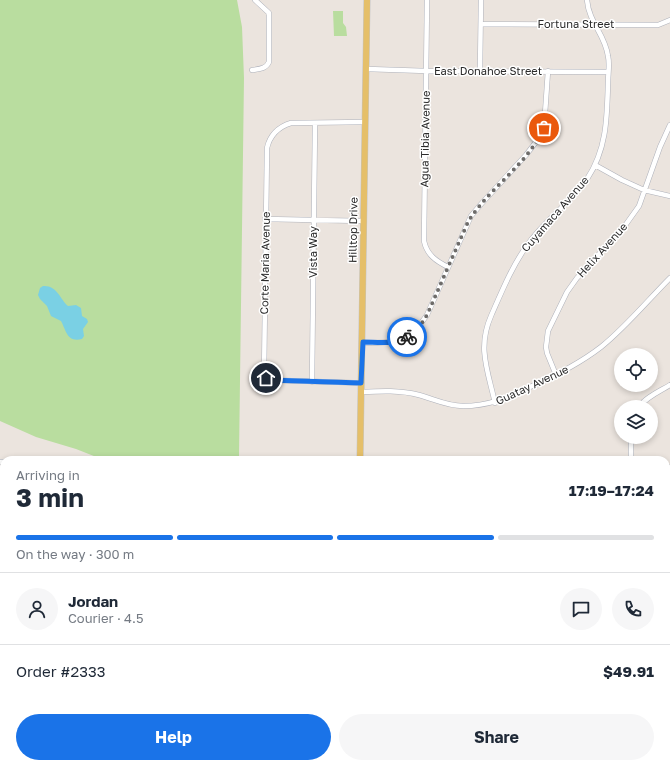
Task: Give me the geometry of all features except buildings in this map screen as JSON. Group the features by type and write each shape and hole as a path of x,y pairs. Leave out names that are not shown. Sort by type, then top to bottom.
{"main road":[{"name":"Hilltop Drive","path":"360,456 367,0"}],"street":[{"path":"252,70 263,68 268,65 269,62 269,13 255,0"},
{"name":"Agua Tibia Avenue","path":"427,0 424,241 430,256 448,267"},
{"path":"480,70 481,0"},
{"name":"Cuyamaca Avenue","path":"494,403 483,345 486,327 490,316 517,260 536,234 587,179 601,150 605,136 607,122 609,57 601,34 594,25 587,0"},
{"name":"Fortuna Street","path":"481,24 658,25 670,20"},
{"name":"East Donahoe Street","path":"367,69 427,71 480,70 608,72"},
{"path":"363,342 393,342 401,340 418,329 427,315 471,216 526,155 539,138 544,128 548,71"},
{"name":"Corte Maria Avenue","path":"312,382 269,380 264,377 266,153 269,140 273,134 279,128 291,123 365,122"},
{"name":"Vista Way","path":"312,382 315,123"},
{"name":"Helix Avenue","path":"556,375 547,353 546,347 548,331 567,292 577,278 624,227 639,206 660,147 670,125"},
{"path":"594,166 644,190 670,196"},
{"path":"265,219 363,221"},
{"name":"Guatay Avenue","path":"362,392 394,391 412,394 451,405 461,406 494,403 556,375 587,358 610,340 670,278"},
{"path":"312,382 361,383"},
{"path":"646,400 670,385"},
{"path":"631,444 631,456"}],"green space":[{"path":"0,0 237,0 242,27 244,78 239,456 94,456 36,437 0,421"},
{"path":"333,11 343,11 343,23 346,27 347,36 334,36"}],"water":[{"path":"43,286 48,286 55,290 68,306 76,305 81,308 82,316 87,319 88,322 83,329 84,336 82,339 77,340 70,337 61,321 51,316 47,306 38,295 40,288"}],"way so far":[{"path":"407,337 418,329 427,315 471,216 526,155 539,138 544,128"}],"route":[{"path":"266,378 269,380 361,383 363,342 393,342 407,337"}]}
